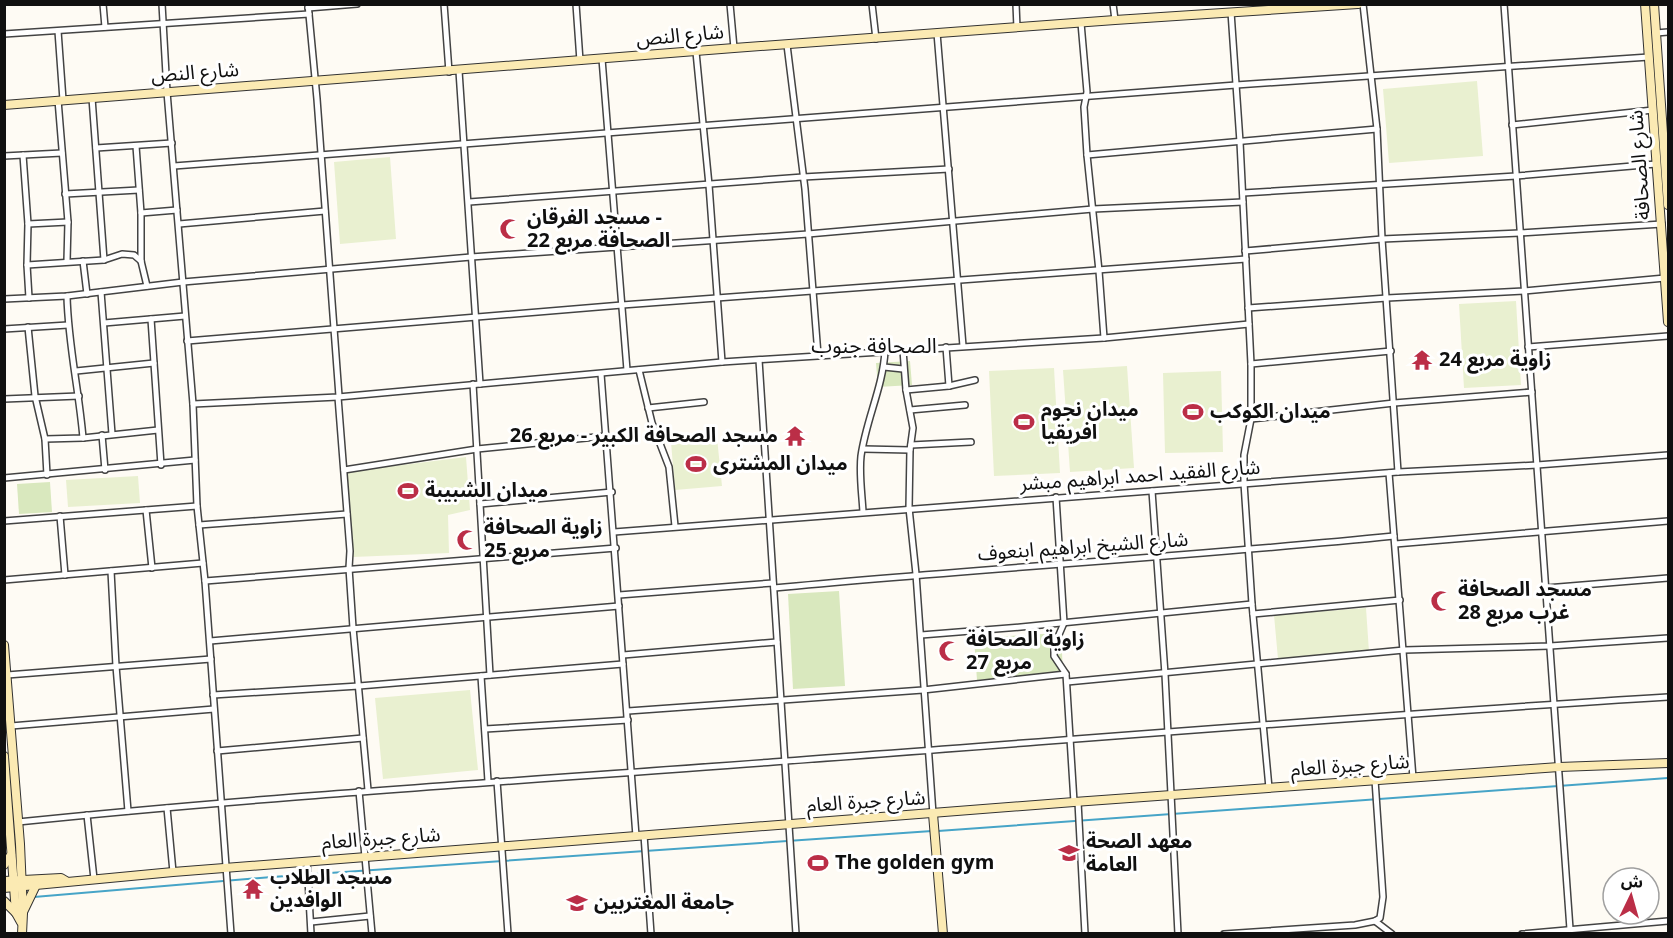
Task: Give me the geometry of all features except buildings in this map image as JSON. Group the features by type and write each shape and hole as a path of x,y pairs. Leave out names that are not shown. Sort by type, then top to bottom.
{"main road":[{"name":"شارع النص","path":"4,105 1081,23 1213,9 1231,12 1358,4"},
{"name":"شارع الصحافة","path":"1645,4 1668,322"},
{"name":"شارع الصحافة","path":"1654,4 1664,88 1668,205"},
{"path":"4,645 7,714 11,726 18,822 16,883"},
{"path":"4,756 11,855 22,933"},
{"name":"شارع جبرة العام","path":"66,881 1170,795 1559,767 1668,763"},
{"path":"933,814 943,933"},
{"path":"4,865 11,855"},
{"path":"4,888 16,883 61,878 66,881 61,884 36,885 16,883"},
{"path":"19,913 36,885"},
{"path":"4,901 19,913"}],"street":[{"path":"103,4 105,27"},
{"path":"162,4 193,405 197,506 210,641 231,933"},
{"path":"4,34 163,23 357,4"},
{"path":"444,4 449,72"},
{"path":"576,4 580,62"},
{"path":"730,4 734,48"},
{"path":"872,4 876,39"},
{"path":"1016,4 1017,28"},
{"path":"1113,4 1115,20"},
{"path":"1363,4 1377,129 1398,472"},
{"path":"1504,4 1570,929"},
{"path":"308,9 330,270 350,551 353,628 368,790"},
{"path":"1231,12 1251,364 1251,419 1245,455 1244,483 1252,604 1269,788"},
{"path":"1081,23 1087,154 1104,338"},
{"path":"58,30 62,153 68,222 67,261"},
{"path":"1656,33 1668,32"},
{"path":"937,33 963,346"},
{"path":"788,45 803,177 818,355"},
{"path":"696,52 709,185 722,362"},
{"path":"174,166 1236,85 1648,57"},
{"path":"602,59 627,370"},
{"path":"459,71 480,384"},
{"path":"92,98 104,260"},
{"path":"1512,124 1653,110"},
{"path":"1087,154 1377,129"},
{"path":"96,148 172,143"},
{"path":"136,146 140,190 141,261 147,286"},
{"path":"4,156 62,153"},
{"path":"23,155 28,224 29,298"},
{"path":"1243,194 1516,176 1656,164"},
{"path":"469,202 803,177 949,169"},
{"path":"65,194 140,190"},
{"path":"4,299 67,296 183,282 471,257 808,234 1093,209 1243,202"},
{"path":"141,213 177,210"},
{"path":"179,224 325,211"},
{"path":"28,224 68,222"},
{"path":"1245,251 1382,239 1662,224"},
{"path":"27,265 104,260 122,254 134,255 141,261"},
{"path":"187,341 621,305 1246,259"},
{"path":"83,261 87,294"},
{"path":"1248,308 1524,291 1665,278"},
{"path":"101,292 112,434"},
{"path":"67,296 68,325 76,371 83,438"},
{"path":"104,323 185,316"},
{"path":"151,319 161,465"},
{"path":"193,405 338,396 722,362 1104,338 1249,324"},
{"path":"4,329 68,325"},
{"path":"28,327 35,396 45,439 47,474"},
{"path":"1528,347 1668,336"},
{"path":"946,347 949,386"},
{"path":"903,350 903,369 913,428 910,447 909,508 921,635 933,814"},
{"path":"863,512 862,449 884,367 885,351"},
{"path":"1251,364 1391,351"},
{"path":"759,360 790,824 795,933"},
{"path":"76,371 154,363"},
{"path":"884,367 903,369"},
{"path":"639,370 653,427 669,467 675,526"},
{"path":"601,374 612,492 632,773 651,933"},
{"path":"906,390 949,386 975,380"},
{"path":"473,384 490,675"},
{"path":"1251,419 1532,392"},
{"path":"4,399 79,396"},
{"path":"648,408 704,402"},
{"path":"910,410 965,405"},
{"path":"45,439 83,438 158,430"},
{"path":"102,435 105,470"},
{"path":"344,470 477,449 606,436"},
{"path":"862,449 971,442"},
{"name":"شارع الفقيد احمد ابراهيم مبشر","path":"614,532 1244,483 1537,465 1668,454"},
{"path":"4,478 195,460"},
{"path":"1389,473 1413,778"},
{"path":"1152,491 1165,674 1178,933"},
{"path":"480,504 612,492"},
{"path":"1056,497 1064,623 1054,646 1054,656 1066,674 1067,682 1085,933"},
{"path":"4,521 197,506"},
{"path":"146,510 152,568"},
{"path":"199,525 347,514"},
{"path":"60,516 65,575"},
{"path":"1395,544 1668,521"},
{"name":"شارع الشيخ ابراهيم ابنعوف","path":"619,595 1248,551 1394,536"},
{"path":"205,581 616,548"},
{"path":"4,580 203,563"},
{"path":"111,571 128,811"},
{"path":"1546,588 1668,578"},
{"path":"1253,614 1400,600"},
{"path":"921,635 1252,604"},
{"path":"210,641 620,606"},
{"path":"1067,682 1404,650 1550,646 1668,638"},
{"path":"622,655 777,642"},
{"path":"7,675 211,659"},
{"path":"213,695 359,686 623,664"},
{"path":"628,711 923,690 1066,674"},
{"path":"481,675 489,781"},
{"path":"18,822 368,790 632,773 1409,713 1668,697"},
{"path":"11,726 214,709"},
{"path":"484,729 628,720"},
{"path":"217,751 363,738"},
{"path":"1224,933 1316,930 1355,925 1380,918 1383,897 1375,780"},
{"path":"497,781 508,933"},
{"path":"359,791 372,933"},
{"path":"167,807 173,872"},
{"path":"87,815 94,879"},
{"path":"307,861 311,933"},
{"path":"311,922 370,916"},
{"path":"1375,921 1392,933"},
{"path":"1522,933 1668,921"}],"green space":[{"path":"1477,81 1483,156 1389,163 1383,89"},
{"path":"390,157 396,239 340,244 334,162"},
{"path":"1516,301 1521,385 1464,388 1459,304"},
{"path":"910,361 912,385 878,387 876,363"},
{"path":"1127,366 1134,468 1070,472 1063,370"},
{"name":"ميدان نجوم افريقيا","path":"1054,368 1060,473 994,476 989,371"},
{"name":"ميدان الكوكب","path":"1221,371 1223,452 1165,453 1163,373"},
{"name":"ميدان المشترى","path":"717,438 722,486 675,490 671,442"},
{"name":"ميدان الشبيبة","path":"466,457 470,510 448,515 449,553 353,557 346,472"},
{"path":"138,476 140,503 68,507 66,480"},
{"path":"50,482 52,512 19,514 17,484"},
{"path":"839,591 845,686 793,689 788,594"},
{"path":"1366,608 1369,652 1278,659 1274,615"},
{"path":"1061,633 1063,673 977,680 974,638"},
{"path":"470,690 478,770 383,779 375,698"}],"waterway":[{"path":"938,831 1668,778"},
{"path":"34,897 272,877 932,831"}],"place":[{"name":"مسجد الفرقان - الصحافة مربع 22","path":"510,229"},
{"name":"زاوية مربع 24","path":"1422,360"},
{"name":"ميدان الكوكب","path":"1193,412"},
{"name":"ميدان نجوم افريقيا","path":"1024,422"},
{"name":"مسجد الصحافة الكبير - مربع 26","path":"795,436"},
{"name":"ميدان المشترى","path":"696,464"},
{"name":"ميدان الشبيبة","path":"408,491"},
{"name":"زاوية الصحافة مربع 25","path":"467,540"},
{"name":"مسجد الصحافة غرب مربع 28","path":"1441,601"},
{"name":"زاوية الصحافة مربع 27","path":"949,651"},
{"name":"معهد الصحة العامة","path":"1069,853"},
{"name":"The golden gym","path":"818,863"},
{"name":"مسجد الطلاب الوافدين","path":"253,889"},
{"name":"جامعة المغتربين","path":"577,903"}],"district":[{"name":"الصحافة جنوب","path":"874,346"}]}
